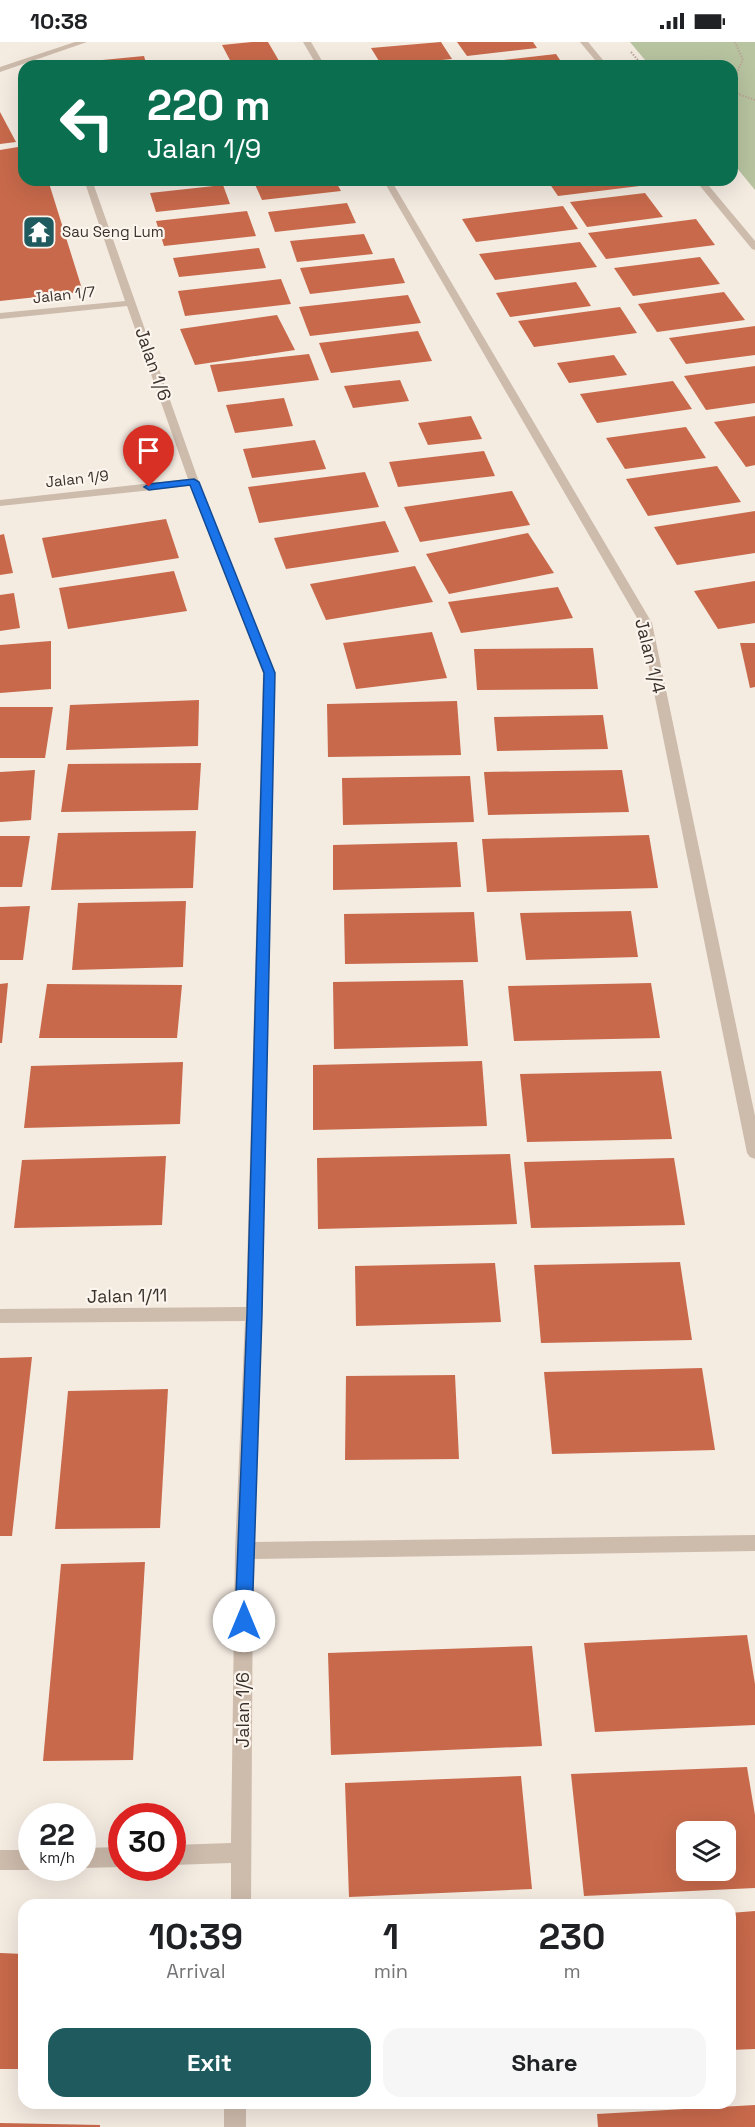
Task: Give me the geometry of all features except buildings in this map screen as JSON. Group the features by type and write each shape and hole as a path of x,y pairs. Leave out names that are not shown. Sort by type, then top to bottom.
{"street":[{"path":"31,60 83,42"},
{"path":"307,42 318,60"},
{"path":"584,42 599,60"},
{"path":"44,56 46,60"},
{"path":"0,70 18,64"},
{"name":"Jalan 1/6","path":"90,186 194,482 269,673 254,1314 244,1551 241,1899"},
{"name":"Jalan 1/4","path":"391,186 646,623 755,1154"},
{"path":"704,186 755,247"},
{"name":"Jalan 1/7","path":"0,316 132,303"},
{"name":"Jalan 1/9","path":"0,503 194,482"},
{"name":"Jalan 1/11","path":"0,1316 254,1314"},
{"path":"244,1551 755,1543"},
{"path":"186,1855 242,1853"},
{"path":"0,1860 18,1860"},
{"path":"235,2109 235,2127"}],"path":[{"path":"735,42 743,60 738,68"},
{"path":"629,50 638,60"},
{"path":"738,94 755,100"}],"green space":[{"path":"630,42 755,42 755,190 738,169 738,60 645,60"}],"place":[{"name":"Sau Seng Lum","path":"39,232"}],"route":[{"path":"149,487 194,482 269,673 254,1314 244,1551 244,1621"}]}
